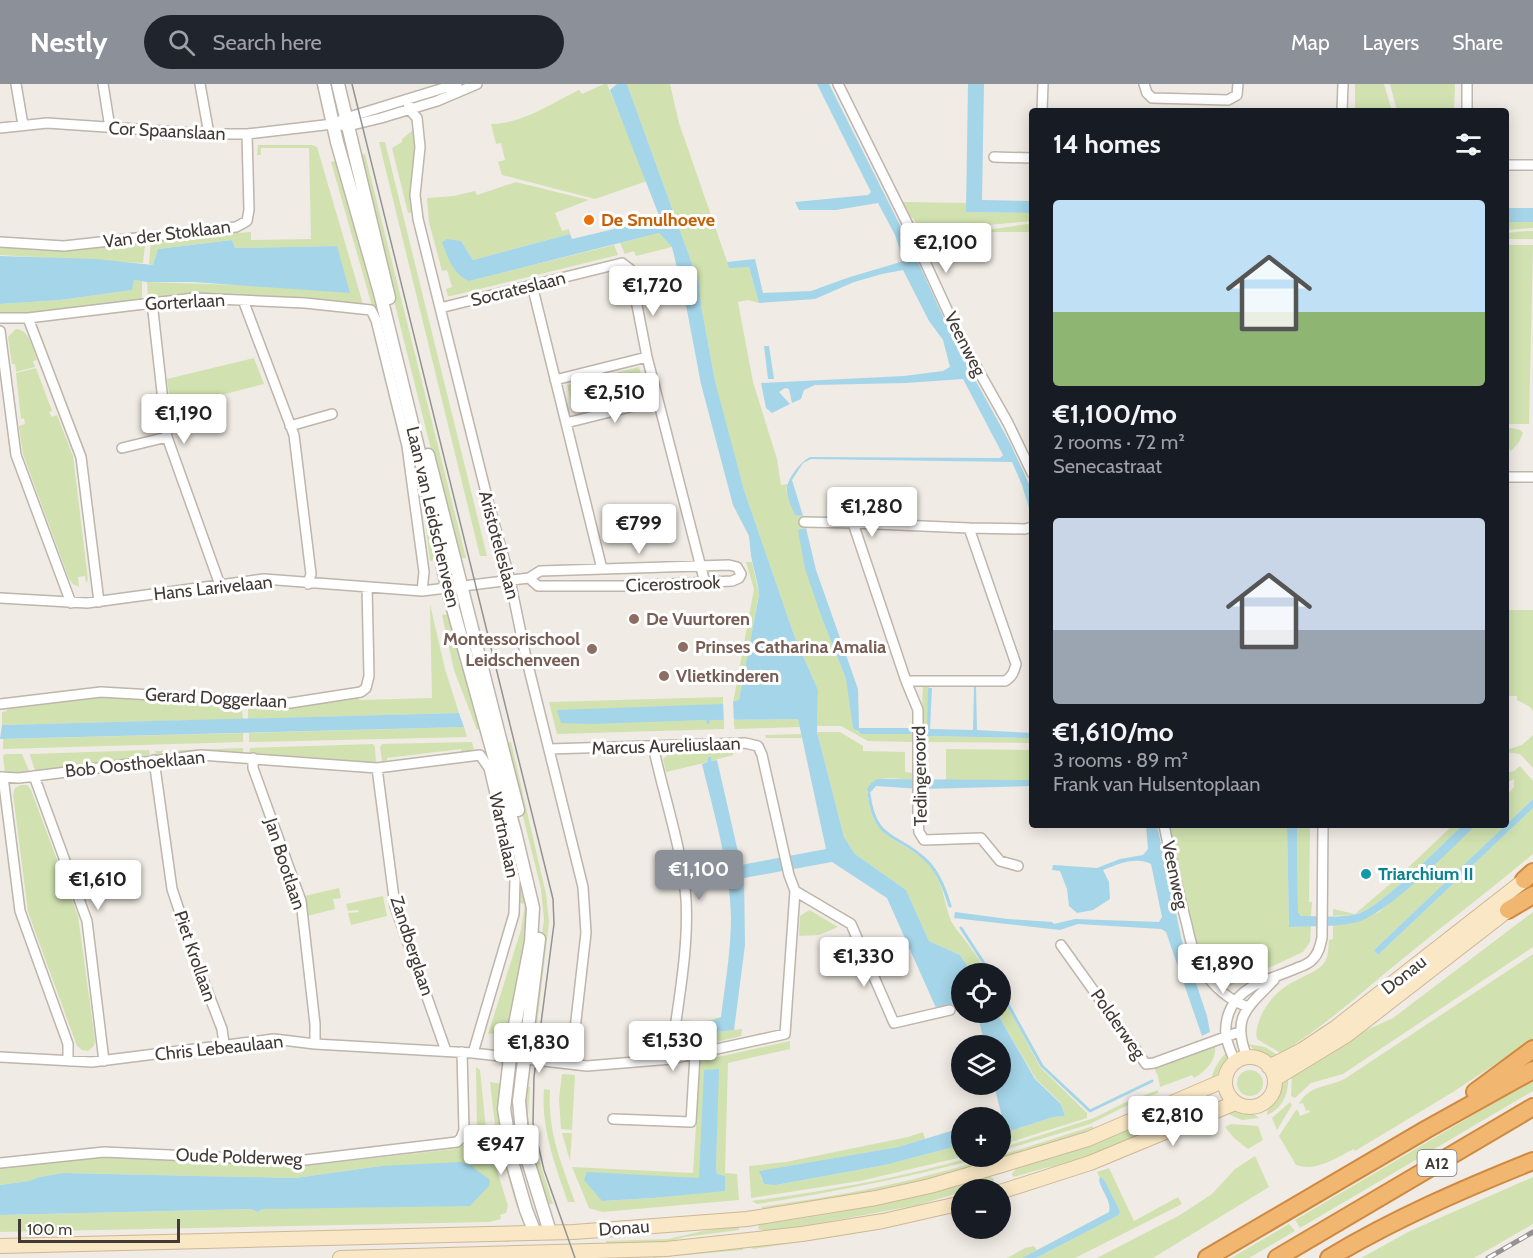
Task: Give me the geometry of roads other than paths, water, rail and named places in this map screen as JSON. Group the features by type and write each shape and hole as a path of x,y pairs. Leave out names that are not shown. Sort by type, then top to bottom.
{"highway":[{"path":"1508,910 1531,882"},
{"name":"A12","path":"1427,1129 1533,1049"},
{"name":"A12","path":"1207,1258 1427,1129 1533,1070"},
{"name":"A12","path":"1277,1258 1533,1107"},
{"name":"A12","path":"1329,1258 1443,1198 1533,1161"}],"main road":[{"name":"Donau","path":"1272,1073 1531,882"},
{"name":"Donau","path":"1272,1073 1347,1035 1508,910"},
{"path":"1259,1059 1272,1073 1273,1091 1263,1104 1251,1107 1235,1102 1227,1092 1225,1080 1228,1070 1241,1060 1259,1059"},
{"name":"Donau","path":"0,1246 535,1233 747,1219 887,1196 930,1186 1088,1139 1225,1080"},
{"path":"1011,1188 1090,1163 1235,1102"},
{"name":"Donau","path":"340,1258 557,1255 666,1249 747,1241 884,1221 951,1206"},
{"name":"Laan van Leidschenveen","path":"550,1232 557,1255"},
{"name":"Laan van Leidschenveen","path":"535,1233 542,1255"}],"street":[{"path":"16,84 22,125"},
{"path":"103,84 110,128"},
{"path":"200,84 209,134"},
{"name":"Laan van Leidschenveen","path":"324,84 422,460 447,587 515,832 533,908 531,942 509,1057 504,1109 513,1165 535,1233"},
{"name":"Laan van Leidschenveen","path":"338,84 540,904 539,946 519,1101 522,1133 550,1232"},
{"path":"408,105 457,84"},
{"path":"408,105 477,84"},
{"name":"Veenweg","path":"838,84 910,229 960,338 1008,423 1029,467"},
{"path":"1042,84 1042,108"},
{"path":"1144,84 1147,93 1152,98 1195,100 1233,99 1238,84"},
{"path":"1342,108 1343,84"},
{"path":"1467,84 1467,108"},
{"name":"Cor Spaanslaan","path":"0,128 47,123 209,134 247,134 347,122 408,105"},
{"name":"Aristoteleslaan","path":"408,105 417,118 420,147 415,195 418,219 486,495 510,580 525,653 583,887 586,933 571,1064"},
{"name":"Van der Stoklaan","path":"0,242 64,246 236,227 247,221 249,210 247,134"},
{"path":"994,157 1029,158"},
{"path":"1509,165 1533,165"},
{"name":"Socrateslaan","path":"440,308 622,263 630,269 647,357 705,583"},
{"path":"532,285 602,569"},
{"name":"Gorterlaan","path":"0,318 28,318 195,298 305,303 370,310 376,320 407,446 424,572 422,591"},
{"path":"243,300 294,435 311,574 308,584"},
{"path":"152,302 167,437 220,585"},
{"path":"28,318 81,457 99,602"},
{"path":"0,331 16,455 71,603"},
{"path":"555,380 647,357"},
{"path":"566,423 658,400"},
{"path":"290,426 332,414"},
{"path":"122,448 167,437"},
{"path":"1509,477 1533,477"},
{"path":"804,522 1029,528"},
{"name":"Tedingeroord","path":"853,523 906,681 918,710 919,832 924,840 981,838 1000,861 1018,866"},
{"path":"906,681 1005,681 1014,671 1016,664 969,528"},
{"name":"Cicerostrook","path":"462,585 529,578 540,571 734,566 741,574 739,578 732,581 631,586 538,586 529,578"},
{"name":"Hans Larivelaan","path":"0,598 71,603 99,602 264,579 422,591 462,585"},
{"name":"Gerard Doggerlaan","path":"0,704 101,692 290,703 361,692 366,688 369,676 367,587"},
{"name":"Marcus Aureliuslaan","path":"523,1058 587,1066 671,1059 784,1034 795,891 789,875 758,746 745,743 549,749"},
{"path":"653,746 683,874 686,905 685,950 671,1059"},
{"name":"Bob Oosthoeklaan","path":"1,777 34,776 201,755 377,768"},
{"name":"Wartnalaan","path":"377,768 480,755 489,768 515,880 516,897 514,914 472,1053"},
{"name":"Jan Bootlaan","path":"253,758 253,768 301,901 315,1024 315,1044"},
{"name":"Piet Krollaan","path":"154,760 172,889 222,1029 224,1044"},
{"name":"Zandberglaan","path":"377,768 395,906 446,1051"},
{"path":"34,776 87,921 104,1061"},
{"path":"1,777 20,912 68,1044 68,1061"},
{"name":"Veenweg","path":"1165,828 1184,916 1196,958 1210,980 1234,1002 1248,1008"},
{"path":"1241,1060 1226,1036 1227,1015 1234,1002 1244,992 1260,982 1275,978 1313,960 1319,952 1322,938 1323,828"},
{"path":"795,891 851,924 894,1023 950,1010"},
{"name":"Polderweg","path":"1061,945 1146,1064 1226,1036"},
{"path":"1241,1060 1240,1022 1248,1008 1275,978"},
{"path":"1226,1036 1239,1032"},
{"name":"Chris Lebeaulaan","path":"0,1057 92,1062 274,1039 315,1044 462,1052 509,1057"},
{"name":"Oude Polderweg","path":"0,1163 104,1152 297,1161 457,1142 462,1138 464,1130 462,1052"},
{"path":"613,1119 691,1122 695,1055"},
{"path":"509,1057 523,1058"}],"water":[{"path":"617,84 627,84 699,283 715,381 744,490 794,635 818,690 817,732 844,837 855,854 906,890 929,941 960,955 965,963 951,963 951,1004 936,1008 887,898 832,862 744,878 745,945 734,1030 706,1033 704,1029 706,1024 721,1017 731,917 725,859 702,764 708,762 708,757 711,757 711,761 717,760 741,865 826,849 798,719 710,720 709,724 706,720 561,723 557,710 723,704 739,700 759,595 749,536 733,505 701,384 672,247 659,233 469,281 455,270 442,242 447,239 461,241 473,260 570,234 572,239 660,218 610,90"},
{"path":"817,84 829,84 913,251 956,345 1010,443 1029,484 1029,508 1012,462 811,459 803,463 792,480 803,516 795,515 788,498 788,483 794,472 802,463 810,457 1000,458 1003,455 963,379 815,385 804,390 801,399 792,403 789,389 785,388 779,392 790,404 772,413 766,408 761,383 904,376 943,371 950,367 943,340 929,321 903,270 854,282 815,299 759,303 749,267 729,268 727,262 755,259 763,293 811,291 904,261 895,235 878,203 836,210 799,210 795,202 868,195 871,192"},
{"path":"968,84 984,84 982,200 1029,201 1029,213 966,212"},
{"path":"1509,208 1533,208 1533,222 1509,222"},
{"path":"232,240 235,248 337,246 350,293 134,280 132,290 60,300 0,304 0,256 96,259 153,265 158,249"},
{"path":"764,346 769,346 774,379 768,379"},
{"path":"806,528 816,570 858,689 859,728 911,728 911,734 862,734 853,728 846,679 805,569 798,530"},
{"path":"974,687 976,687 977,730 1029,733 1029,738 924,736 927,727 928,688 932,688 930,729 973,730"},
{"path":"459,713 464,727 0,739 2,725"},
{"path":"877,779 1029,780 1029,786 922,789 876,786 869,794 867,789"},
{"path":"1533,799 1533,808 1378,955 1374,950 1502,828 1509,828 1509,822"},
{"path":"1146,828 1158,828 1182,941 1207,1016 1210,1032 1202,1036 1166,932 1161,929 1078,924 1060,930 954,918 955,912 1054,924 1075,919 1159,922 1162,917 1151,864 1133,861 1103,870 1109,882 1110,899 1093,910 1077,913 1069,906 1067,889 1060,871 1052,870 1053,865 1097,868 1120,859 1143,855 1148,849"},
{"path":"1287,828 1297,828 1298,912 1301,916 1344,916 1368,909 1396,888 1460,828 1473,828 1417,881 1367,918 1354,923 1330,926 1289,927"},
{"path":"980,1023 1003,1023 1010,1035 982,1035"},
{"path":"1011,1037 1035,1079 1061,1104 1065,1116 1053,1117 1011,1131 1011,1107 1000,1107 996,1095 1011,1095"},
{"path":"719,1069 716,1167 717,1174 725,1176 725,1191 602,1201 584,1180 587,1172 699,1178 704,1070"},
{"path":"951,1131 951,1148 885,1165 776,1185 764,1184 759,1171 898,1147"},
{"path":"461,1162 470,1165 490,1180 489,1186 470,1206 262,1209 258,1212 250,1209 0,1215 0,1185 63,1173 295,1178 381,1166"},
{"path":"1101,1177 1120,1211 1119,1215 1036,1258 1022,1258 1109,1212 1109,1203 1099,1179"}],"waterway":[{"path":"869,794 877,821 890,835 927,861 941,882 950,906"},
{"path":"961,928 984,963"},
{"path":"1011,1010 1042,1066 1090,1111 1152,1081"}],"tram line":[{"path":"352,84 553,899 554,924 534,1077 533,1123 544,1170 575,1258"}],"railway":[{"path":"1488,1258 1533,1232"}],"place":[{"name":"De Smulhoeve","path":"589,220"},
{"name":"De Vuurtoren","path":"634,619"},
{"name":"Prinses Catharina Amalia","path":"683,647"},
{"name":"Montessorischool Leidschenveen","path":"592,649"},
{"name":"Vlietkinderen","path":"664,676"},
{"name":"Triarchium II","path":"1366,874"}]}
